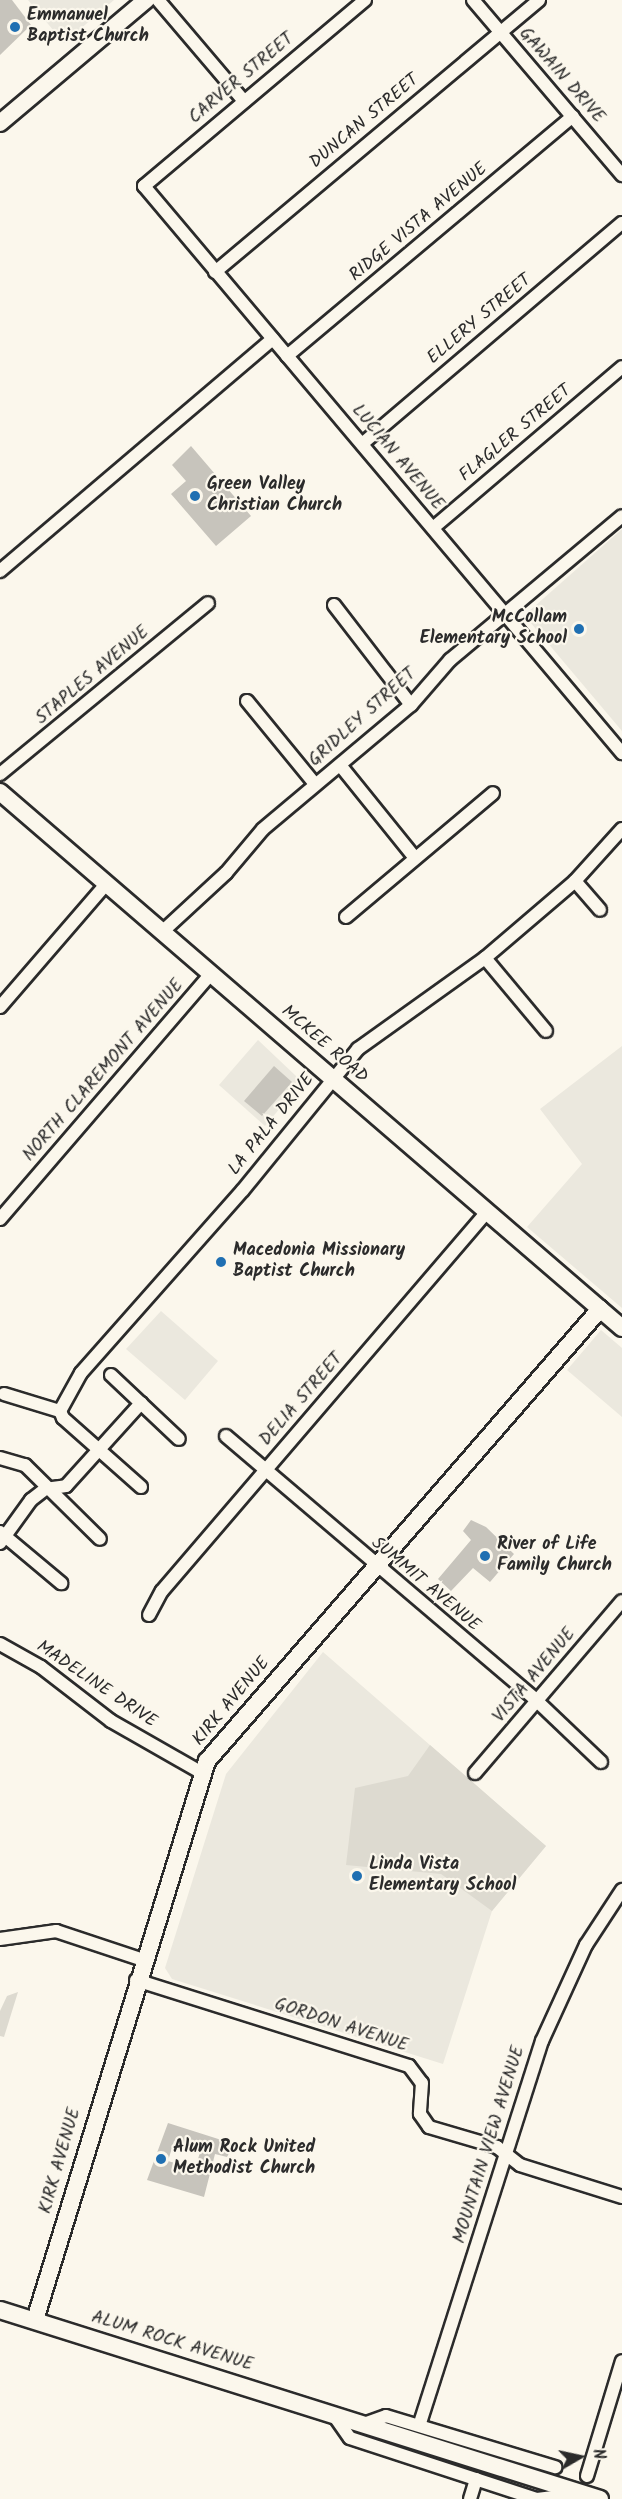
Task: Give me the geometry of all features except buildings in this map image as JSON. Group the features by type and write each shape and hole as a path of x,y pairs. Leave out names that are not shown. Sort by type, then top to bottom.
{"street":[{"path":"0,123 146,0"},
{"path":"158,0 244,101"},
{"name":"CARVER STREET","path":"144,186 365,0"},
{"name":"GAWAIN DRIVE","path":"473,0 622,175"},
{"name":"DUNCAN STREET","path":"215,272 539,0"},
{"name":"RIDGE VISTA AVENUE","path":"287,356 573,116"},
{"name":"LUCIAN AVENUE","path":"144,186 622,753"},
{"name":"ELLERY STREET","path":"362,444 622,223"},
{"path":"0,571 273,339"},
{"name":"FLAGLER STREET","path":"433,528 622,367"},
{"name":"GRIDLEY STREET","path":"162,932 315,784 411,705 450,660 622,516"},
{"name":"STAPLES AVENUE","path":"0,774 208,603"},
{"path":"334,605 411,705"},
{"path":"247,701 315,784"},
{"path":"339,765 415,858"},
{"name":"MCKEE ROAD","path":"0,792 622,1328"},
{"path":"346,917 493,793"},
{"name":"LA PALA DRIVE","path":"60,1411 81,1373 243,1190 358,1049 486,958 575,881 622,829"},
{"path":"575,881 600,910"},
{"path":"0,1007 106,884"},
{"path":"486,958 546,1031"},
{"name":"NORTH CLAREMONT AVENUE","path":"0,1219 211,974"},
{"name":"DELIA STREET","path":"149,1615 162,1591 487,1212"},
{"name":"KIRK AVENUE","path":"35,2320 136,1980 202,1773 218,1745 600,1309"},
{"path":"111,1375 179,1439"},
{"path":"4,1394 60,1411 100,1451 141,1487"},
{"path":"61,1583 2,1536 45,1489 66,1486 141,1403"},
{"name":"SUMMIT AVENUE","path":"226,1436 374,1566 538,1701 601,1761"},
{"path":"0,1458 25,1465 45,1489 100,1539"},
{"name":"VISTA AVENUE","path":"475,1773 622,1601"},
{"name":"MADELINE DRIVE","path":"0,1644 41,1667 111,1720 202,1773"},
{"name":"MOUNTAIN VIEW AVENUE","path":"420,2423 559,1995 622,1890"},
{"path":"0,1939 56,1931 143,1960"},
{"name":"GORDON AVENUE","path":"136,1980 409,2066 422,2083 420,2114 429,2127 497,2147 520,2165 622,2197"},
{"name":"ALUM ROCK AVENUE","path":"0,2310 333,2414 584,2496 600,2499"},
{"path":"587,2476 622,2361"},
{"name":"ALUM ROCK AVENUE","path":"333,2414 350,2438 524,2496 537,2499 584,2496"},
{"path":"364,2424 386,2416 420,2423 555,2467"},
{"path":"470,2499 476,2480"}],"shaded area":[{"path":"28,0 114,0 64,43"},
{"name":"McCollam Elementary School","path":"622,529 622,731 530,622 527,613"},
{"path":"258,1040 296,1076 297,1088 265,1126 219,1085"},
{"path":"622,1046 622,1308 527,1227 582,1164 540,1109"},
{"path":"161,1311 218,1361 185,1400 126,1349"},
{"path":"601,1330 622,1348 622,1417 567,1370"},
{"name":"Linda Vista Elementary School","path":"323,1652 546,1846 492,1911 443,2064 172,1979 165,1968 226,1774"},
{"path":"430,1745 546,1846 492,1911 441,1874 346,1865 355,1788 408,1776"},
{"path":"18,1992 4,2037 0,2036 0,2011 7,1996"}],"place":[{"name":"Emmanuel Baptist Church","path":"15,27"},
{"name":"Green Valley Christian Church","path":"195,496"},
{"name":"McCollam Elementary School","path":"579,629"},
{"name":"Macedonia Missionary Baptist Church","path":"221,1262"},
{"name":"River of Life Family Church","path":"485,1556"},
{"name":"Linda Vista Elementary School","path":"357,1876"},
{"name":"Alum Rock United Methodist Church","path":"161,2159"}]}
